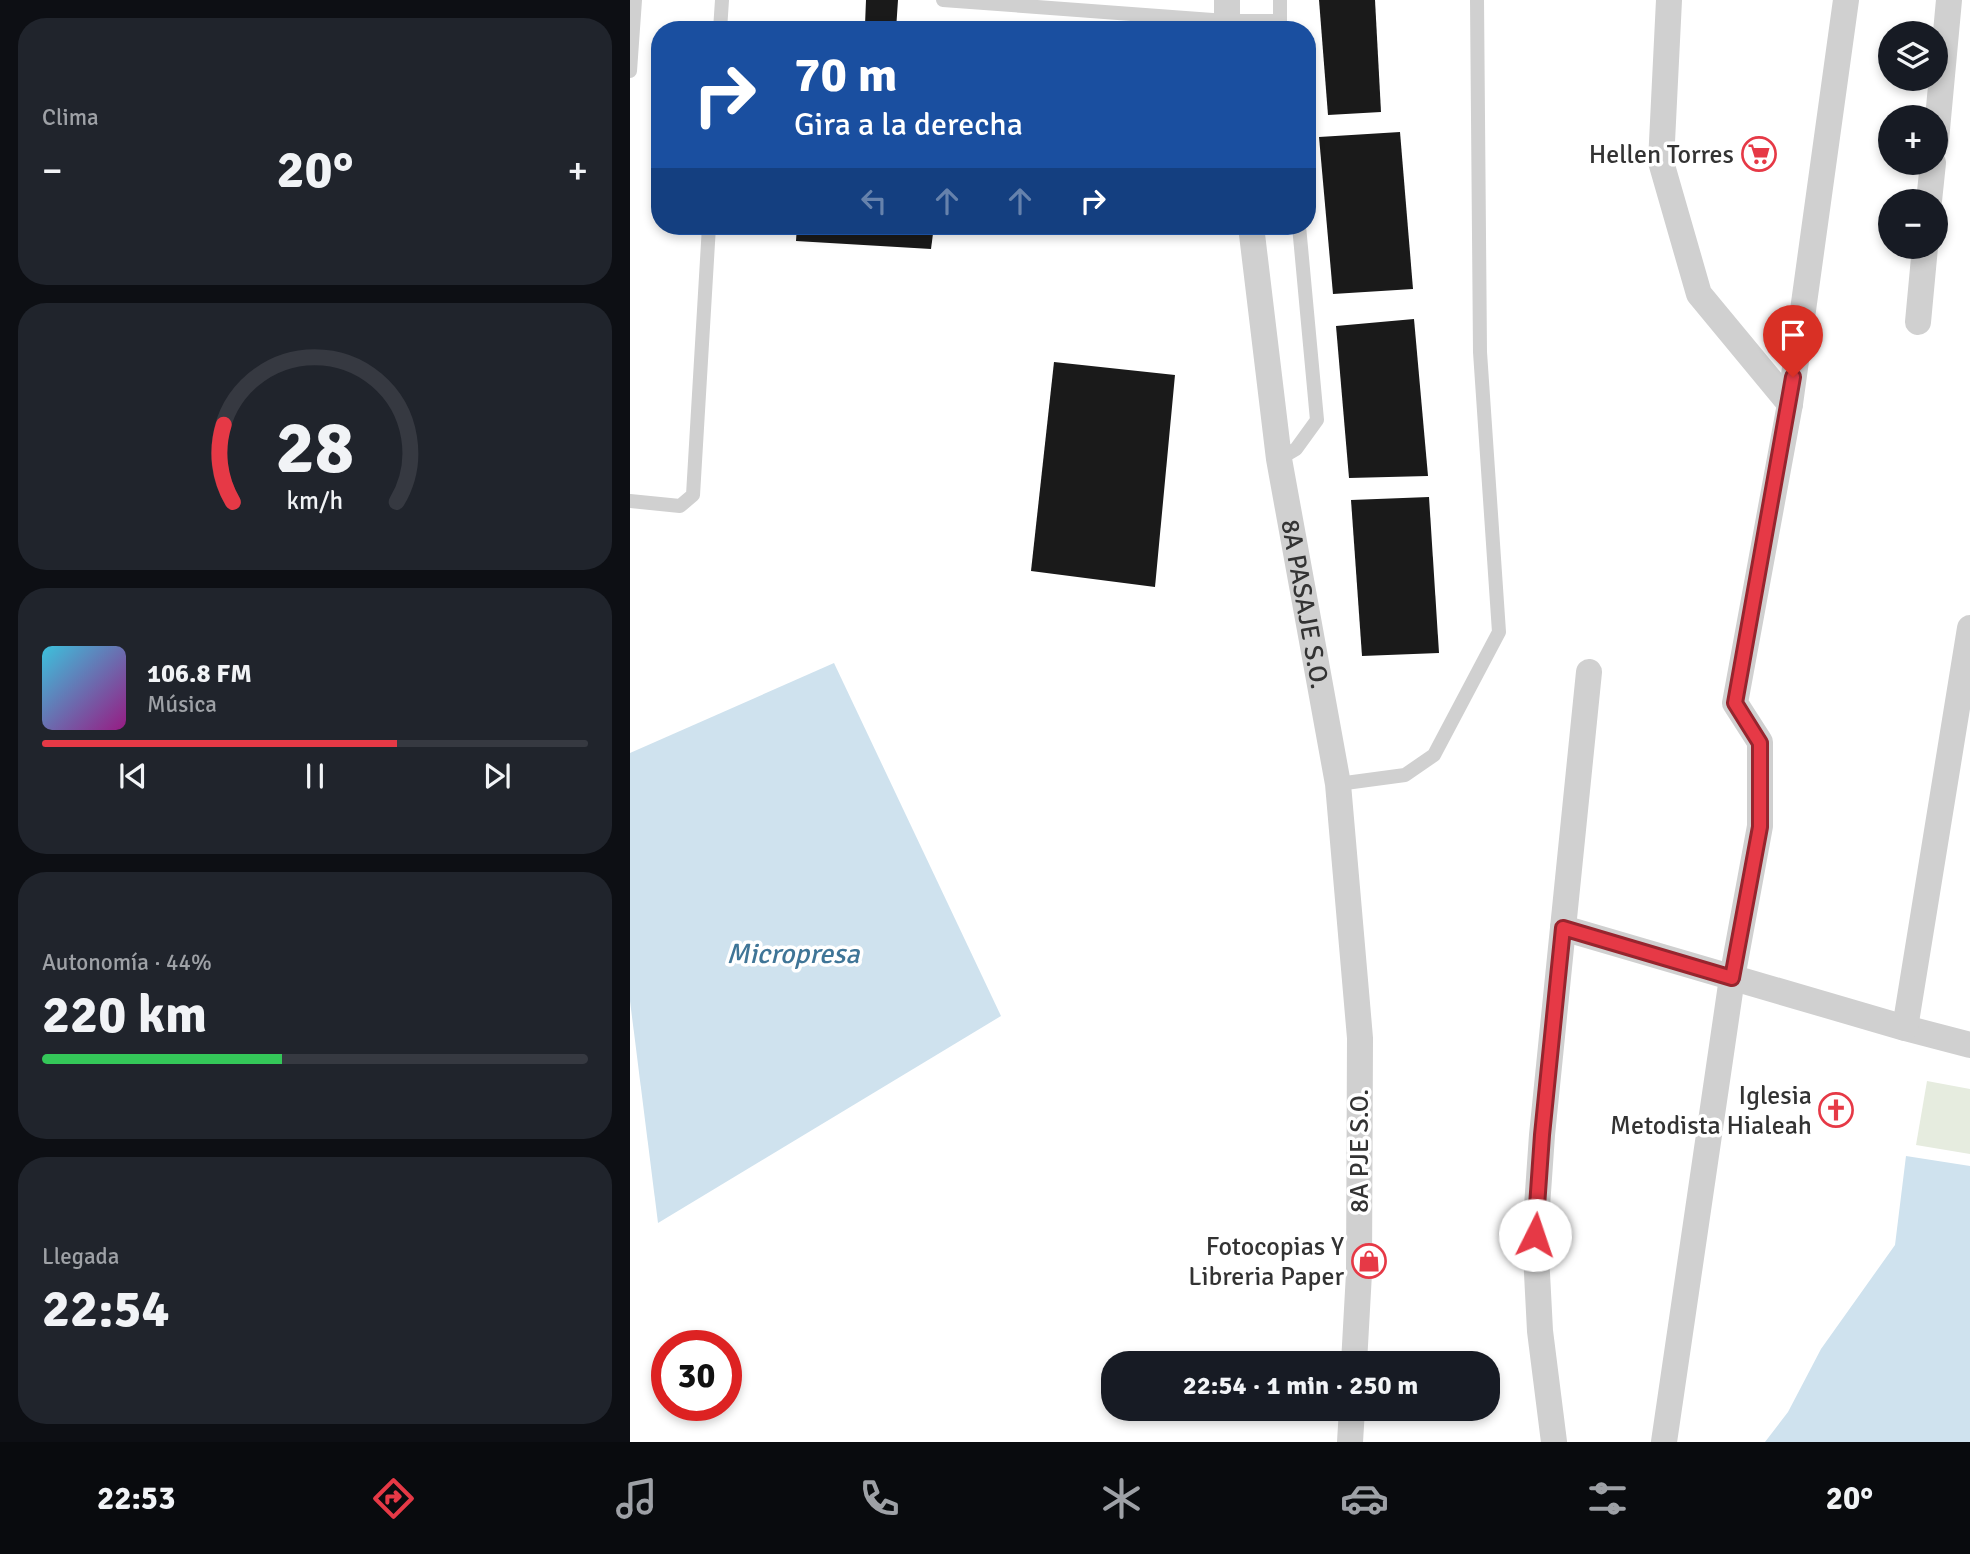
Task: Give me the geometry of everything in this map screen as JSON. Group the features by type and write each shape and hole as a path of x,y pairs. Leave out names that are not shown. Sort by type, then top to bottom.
{"street":[{"path":"1669,0 1661,162 1699,294 1790,404"},
{"path":"1664,1442 1732,978 1760,827 1760,743 1735,703 1790,404 1846,0"},
{"path":"1939,105 1949,0"},
{"name":"8A PASAJE S.O.","path":"1252,235 1279,460 1338,784 1354,980"},
{"path":"1917,322 1924,259"},
{"path":"1905,1028 1970,628"},
{"path":"1555,1442 1540,1331 1535,1235 1542,1135 1589,672"},
{"path":"1563,928 1970,1045"},
{"name":"8A PJE S.O.","path":"1354,980 1360,1038 1359,1273 1355,1351"},
{"path":"1350,1442 1351,1421"}],"lane":[{"path":"630,71 635,0"},
{"path":"721,21 722,0"},
{"path":"943,0 1227,17 1254,21"},
{"path":"1280,0 1280,21"},
{"path":"1338,784 1405,775 1434,755 1499,632 1480,352 1477,0"},
{"path":"630,502 680,506 693,495 708,235"},
{"path":"1279,460 1296,449 1317,420 1300,235"}],"shaded area":[{"path":"1927,1081 1970,1089 1970,1154 1916,1145"}],"water":[{"name":"Micropresa","path":"834,663 1001,1016 658,1223 630,1001 630,753"},
{"path":"1906,1156 1970,1166 1970,1442 1765,1442 1788,1412 1821,1349 1895,1245"}],"building":[{"path":"866,0 898,0 897,21 865,21"},
{"path":"1319,0 1375,0 1381,112 1328,115"},
{"path":"1400,132 1413,289 1333,294 1319,137"},
{"path":"796,235 933,235 931,249 796,241"},
{"path":"1414,319 1428,476 1349,478 1336,326"},
{"path":"1054,362 1175,375 1155,587 1031,571"},
{"path":"1429,497 1439,653 1362,656 1351,500"}],"place":[{"name":"Hellen Torres","path":"1759,154"},
{"name":"Iglesia Metodista Hialeah","path":"1836,1110"},
{"name":"Fotocopias Y Libreria Paper","path":"1369,1261"}],"route":[{"path":"1535,1235 1542,1135 1563,928 1732,978 1760,827 1760,743 1735,703 1793,377"}]}
